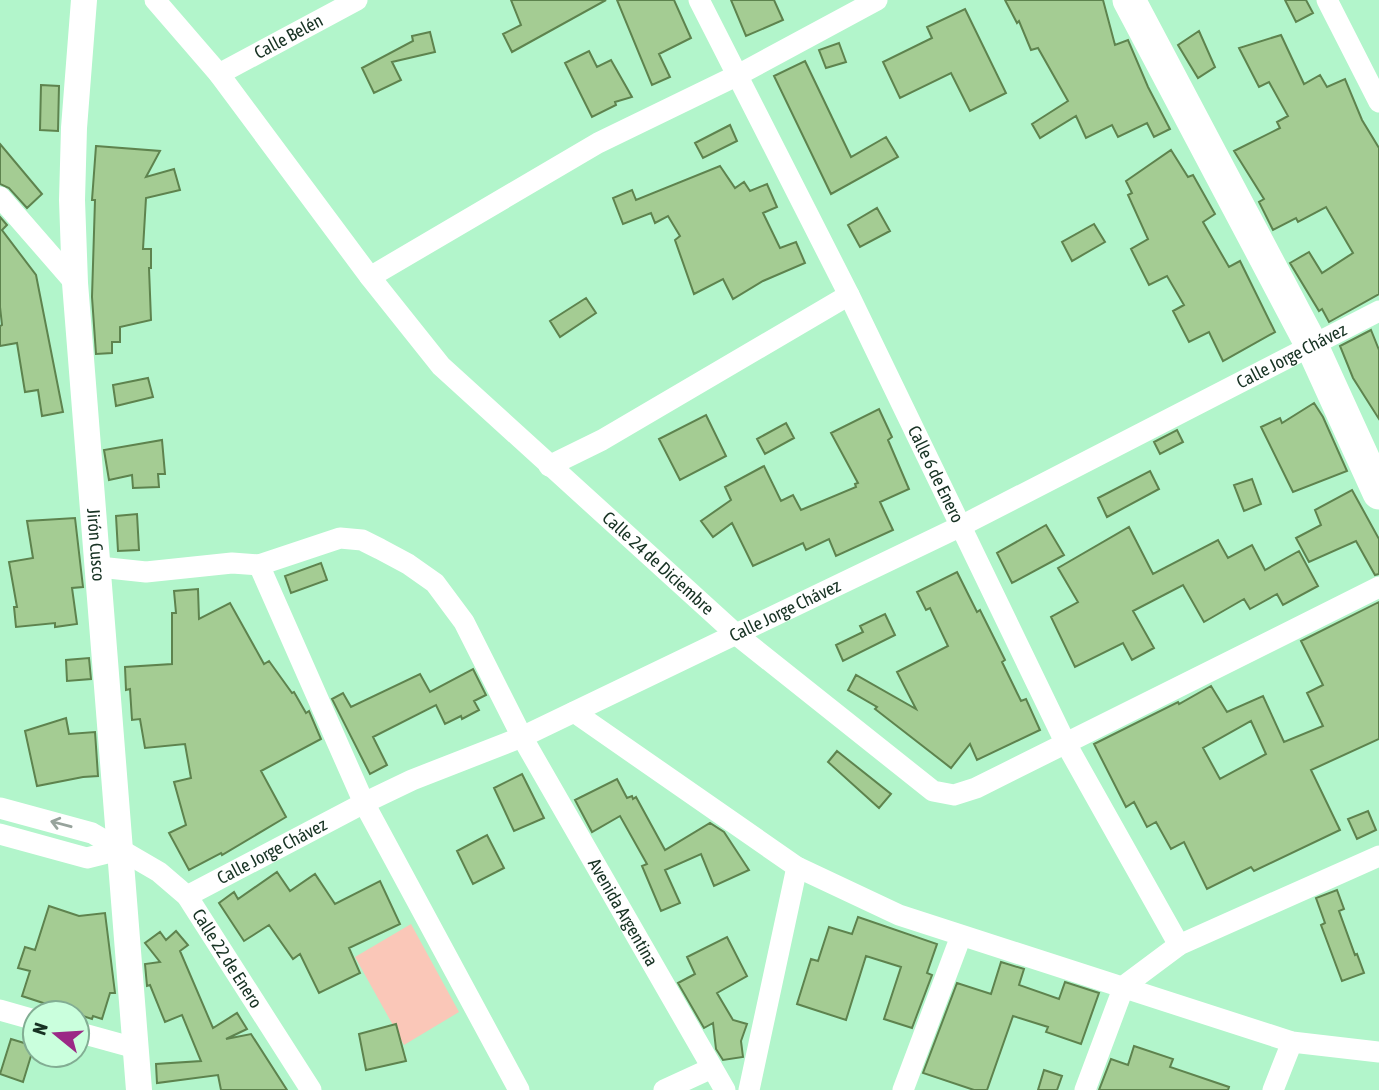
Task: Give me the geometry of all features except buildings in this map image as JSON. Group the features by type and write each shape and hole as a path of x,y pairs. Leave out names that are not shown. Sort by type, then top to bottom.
{"main road":[{"path":"1129,0 1312,346 1379,493"}],"street":[{"name":"Jirón Cusco","path":"84,0 74,128 72,200 75,283 139,1090"},
{"name":"Calle 24 de Diciembre","path":"155,0 219,74 370,277 441,366 737,635 933,791 954,795 976,788 1065,742"},
{"name":"Calle Belén","path":"219,74 357,0"},
{"name":"Calle 6 de Enero","path":"699,0 849,295 1065,742 1179,945"},
{"path":"370,277 598,143 738,75 877,0"},
{"path":"1327,0 1378,94"},
{"path":"0,197 75,283"},
{"path":"549,466 602,440 849,295"},
{"name":"Calle Jorge Chávez","path":"187,896 412,780 522,737 960,527 1379,311"},
{"name":"Avenida Argentina","path":"259,565 340,538 362,540 408,564 435,583 464,622 522,737 725,1090"},
{"path":"99,567 146,572 232,563 259,565 364,803 519,1090"},
{"path":"1065,742 1379,587"},
{"path":"574,712 797,867 899,915 1292,1042 1379,1052"},
{"name":"Calle 22 de Enero","path":"0,808 92,833 159,872 187,896 311,1090"},
{"path":"0,834 87,858 119,850"},
{"path":"1085,1090 1124,986 1179,945 1379,856"},
{"path":"749,1090 797,867"},
{"path":"903,1090 961,936"},
{"path":"0,1010 21,1016"},
{"path":"91,1036 135,1048"},
{"path":"1273,1090 1292,1042"},
{"path":"664,1090 712,1068"}],"shaded area":[{"path":"411,924 459,1012 404,1045 355,957"}]}
